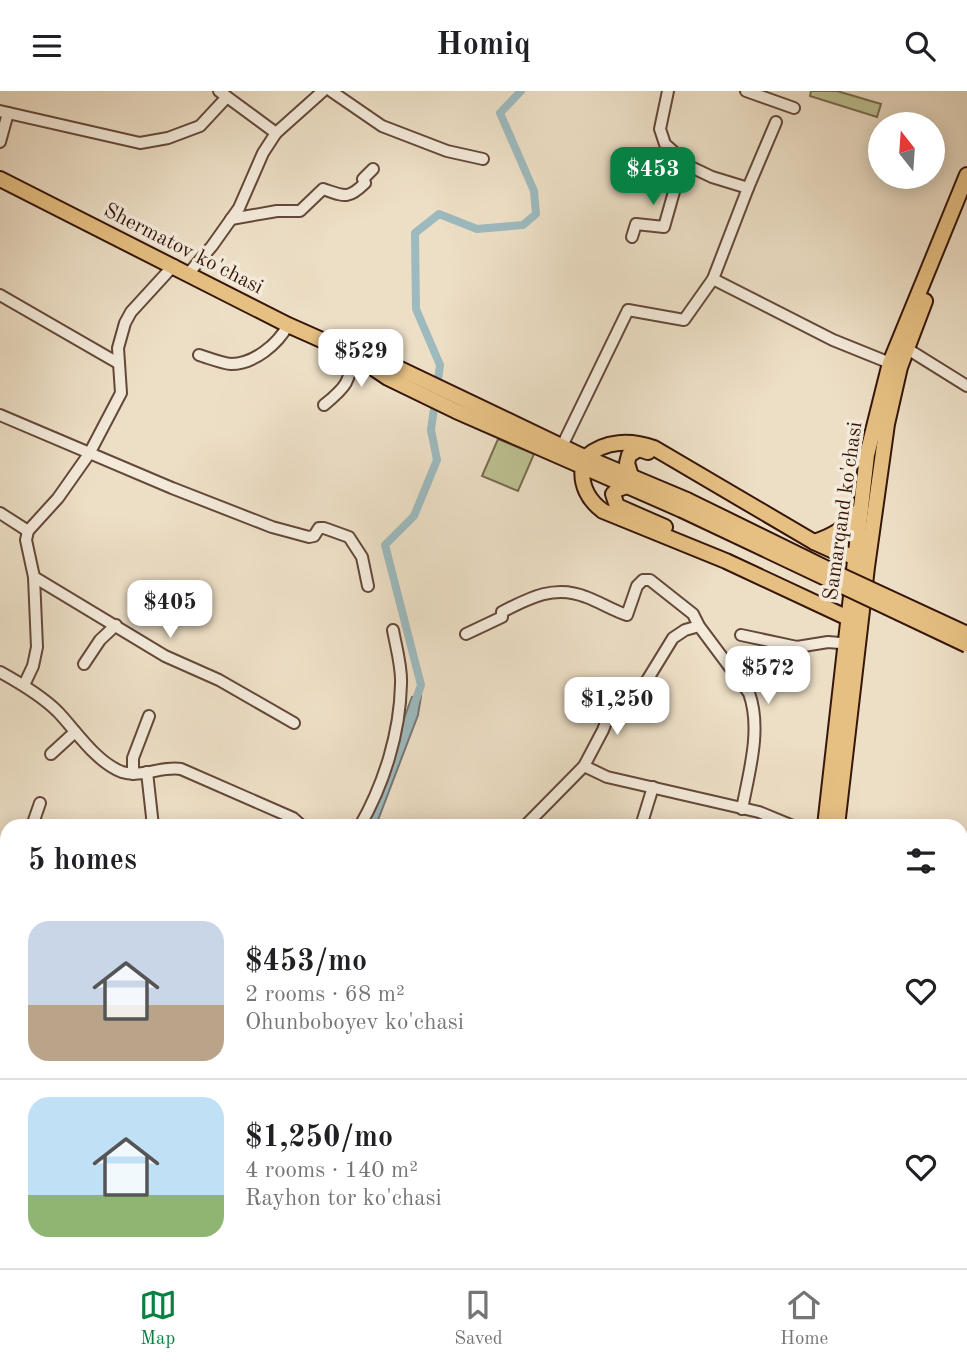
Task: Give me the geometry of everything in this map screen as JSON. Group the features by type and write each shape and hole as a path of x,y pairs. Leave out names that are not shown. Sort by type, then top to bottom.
{"main road":[{"name":"Samarqand ko'chasi","path":"861,566 861,506 867,455 890,363 967,175"},
{"name":"Shermatov ko'chasi","path":"0,180 174,265 288,325 461,406"},
{"name":"Samarqand ko'chasi","path":"838,819 861,566 887,424 906,348 967,195"},
{"path":"461,406 562,446 585,461"},
{"path":"461,406 967,634"},
{"path":"855,614 603,511 591,501 585,489 582,479 585,461 596,450 618,443 636,443 654,448 814,542 861,566"},
{"path":"629,481 629,455 636,450 645,451 755,516 861,566"},
{"path":"629,481 613,494 613,501 617,506 719,549 855,614"},
{"path":"685,505 967,645"},
{"path":"814,542 838,532 857,515 861,506"},
{"name":"Samarqand ko'chasi","path":"826,819 852,644"}],"street":[{"path":"188,274 239,208 263,153 276,133 323,91"},
{"path":"331,91 382,126 447,151 483,159"},
{"path":"667,91 660,133 665,144 683,160 712,177 748,188"},
{"path":"746,91 794,108"},
{"path":"0,142 4,112 140,143 168,138 200,126 223,95 276,133"},
{"path":"562,446 628,310 684,320 713,279 776,123"},
{"path":"632,237 636,224 664,227 683,160"},
{"path":"231,219 276,211 300,211 323,189 345,196 354,194 365,183 363,179 373,169"},
{"path":"24,685 33,666 37,647 34,577 26,540 29,531 58,498 89,454 121,393 118,348 125,323 131,312 174,265"},
{"path":"713,279 834,340 890,363"},
{"path":"0,295 118,363"},
{"path":"199,355 230,364 250,361 285,332 288,325"},
{"path":"906,348 967,386"},
{"path":"324,405 341,391 352,374 351,353"},
{"path":"0,415 89,454 272,527 309,537 319,528 324,528 349,537 362,557 368,586"},
{"path":"0,513 29,531"},
{"path":"34,577 165,656 219,680 294,723"},
{"path":"466,634 502,617 502,612 537,594 550,591 577,593 626,615 637,586 643,580 650,580 697,619 699,626 749,693 754,731 743,809"},
{"path":"84,664 100,640 116,625"},
{"path":"532,819 584,766 603,730 618,691 638,695 673,638 685,630 699,626"},
{"path":"364,819 385,769 404,694 393,630"},
{"path":"741,635 797,647 828,642 852,644"},
{"path":"0,672 24,685 57,711 75,732 119,771 133,774 169,767 181,769 294,819"},
{"path":"133,774 133,758 149,716"},
{"path":"51,754 75,732"},
{"path":"584,766 607,777 759,812 776,819"},
{"path":"147,772 152,819"},
{"path":"643,819 653,787"},
{"path":"34,819 40,803"}],"green space":[{"path":"811,91 837,91 881,104 879,112 868,112 868,114 810,96"},
{"path":"498,439 534,454 518,491 482,476"}],"water":[{"path":"421,696 418,715 378,819 367,819 412,697"}],"waterway":[{"path":"414,705 421,685 385,545 414,516 437,460 431,430 440,365 416,309 415,233 439,214 477,229 523,225 536,214 534,191 500,113 521,91"}]}
